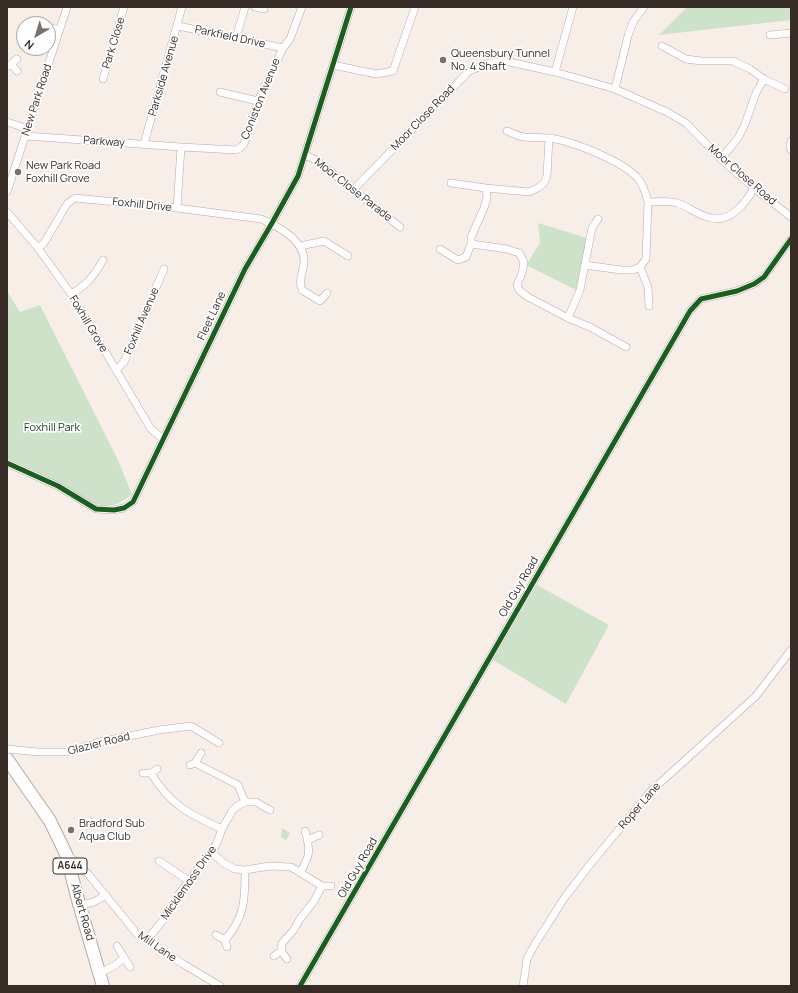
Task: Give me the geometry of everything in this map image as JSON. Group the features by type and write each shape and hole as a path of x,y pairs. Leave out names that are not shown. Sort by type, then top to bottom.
{"main road":[{"name":"Albert Road","path":"7,759 50,821 66,854 103,986"}],"street":[{"name":"New Park Road","path":"7,192 67,7"},
{"name":"Park Close","path":"103,79 124,7"},
{"name":"Parkside Avenue","path":"144,144 178,26 182,7"},
{"path":"236,38 245,7"},
{"path":"255,7 264,10"},
{"name":"Coniston Avenue","path":"181,147 236,150 244,144 258,101 283,48 290,39 302,7"},
{"name":"Fleet Lane","path":"7,463 58,486 96,509 114,510 124,508 132,502 245,269 298,176 350,7"},
{"path":"333,65 376,74 393,71 415,7"},
{"path":"554,72 573,7"},
{"path":"615,89 628,36 633,22 644,7"},
{"name":"Parkfield Drive","path":"178,26 283,48"},
{"path":"770,35 791,33"},
{"path":"662,46 686,59 701,61 733,61 750,69 764,79 785,90"},
{"path":"17,59 9,66 17,71"},
{"name":"Moor Close Road","path":"353,190 469,71 489,63 505,61 554,72 615,89 667,112 686,123 721,159 754,188 791,217"},
{"path":"721,159 738,138 745,124 756,93 764,79"},
{"path":"220,92 258,101"},
{"name":"Parkway","path":"7,122 27,133 181,147"},
{"path":"507,131 523,137 549,138 574,144 596,153 626,169 639,179 648,202 646,259 640,267 633,270 621,270 585,265"},
{"path":"451,183 529,192 538,188 544,183 547,176 549,138"},
{"path":"791,141 791,150"},
{"path":"177,208 181,147"},
{"name":"Moor Close Parade","path":"305,155 316,160 400,227"},
{"path":"440,248 458,260 466,257 471,244 471,237 487,198 486,188"},
{"path":"648,202 675,202 711,219 726,217 740,208 754,188"},
{"name":"Foxhill Drive","path":"38,248 44,243 67,204 75,198 177,208 261,219 272,223"},
{"name":"Foxhill Grove","path":"7,212 38,248 71,294 151,429 163,439"},
{"path":"568,318 580,290 592,228 598,219"},
{"path":"272,223 289,235 300,246 304,261 300,285 302,290 319,304 327,293"},
{"name":"Old Guy Road","path":"300,986 690,311 701,299 737,291 754,284 764,277 791,238"},
{"path":"300,246 324,241 348,256"},
{"path":"471,244 507,249 519,253 524,262 522,273 517,285 519,290 528,297 626,347"},
{"path":"71,294 83,287 96,272 103,260"},
{"path":"640,267 648,287 649,306"},
{"name":"Foxhill Avenue","path":"116,370 124,362 164,269"},
{"name":"Roper Lane","path":"523,986 527,959 535,944 565,897 588,866 650,792 756,696 791,650"},
{"name":"Glazier Road","path":"7,749 38,752 67,752 99,742 159,730 191,726 219,743"},
{"path":"201,753 192,764 238,785 245,802 256,802 266,808 258,813"},
{"path":"143,773 154,771 159,785 175,804 202,820 222,829"},
{"name":"Micklemoss Drive","path":"147,940 164,919 189,881 216,846 222,829 232,811 237,806 245,802"},
{"path":"300,873 308,858 310,847 305,832"},
{"path":"308,840 319,835"},
{"path":"211,852 225,864 234,869 245,870 283,866 291,867 322,886 331,886"},
{"name":"Mill Lane","path":"66,854 84,870 137,934 220,986"},
{"path":"159,861 189,881"},
{"path":"216,934 226,944 242,915 245,900 245,870"},
{"path":"287,959 281,951 282,943 293,931 322,886"},
{"path":"80,905 94,902 106,895"},
{"path":"117,946 130,967"},
{"path":"274,956 281,951"},
{"path":"100,973 114,966 124,958"}],"green space":[{"path":"687,7 791,7 791,20 659,35"},
{"path":"538,223 587,238 576,290 526,265 540,243"},
{"name":"Foxhill Park","path":"7,291 20,312 40,305 117,458 132,494 123,501 115,505 95,504 29,468 7,458"},
{"path":"537,585 609,625 566,704 493,660"},
{"path":"282,828 290,833 286,840 281,837"}],"cycle path":[{"path":"7,463 58,486 96,509 114,510 124,508 133,502 245,269 298,176 351,7"},
{"path":"300,986 690,311 701,299 737,291 754,284 764,277 791,239"}],"place":[{"name":"Queensbury Tunnel No. 4 Shaft","path":"443,60"},
{"name":"New Park Road Foxhill Grove","path":"18,172"},
{"name":"Bradford Sub Aqua Club","path":"71,830"}]}
